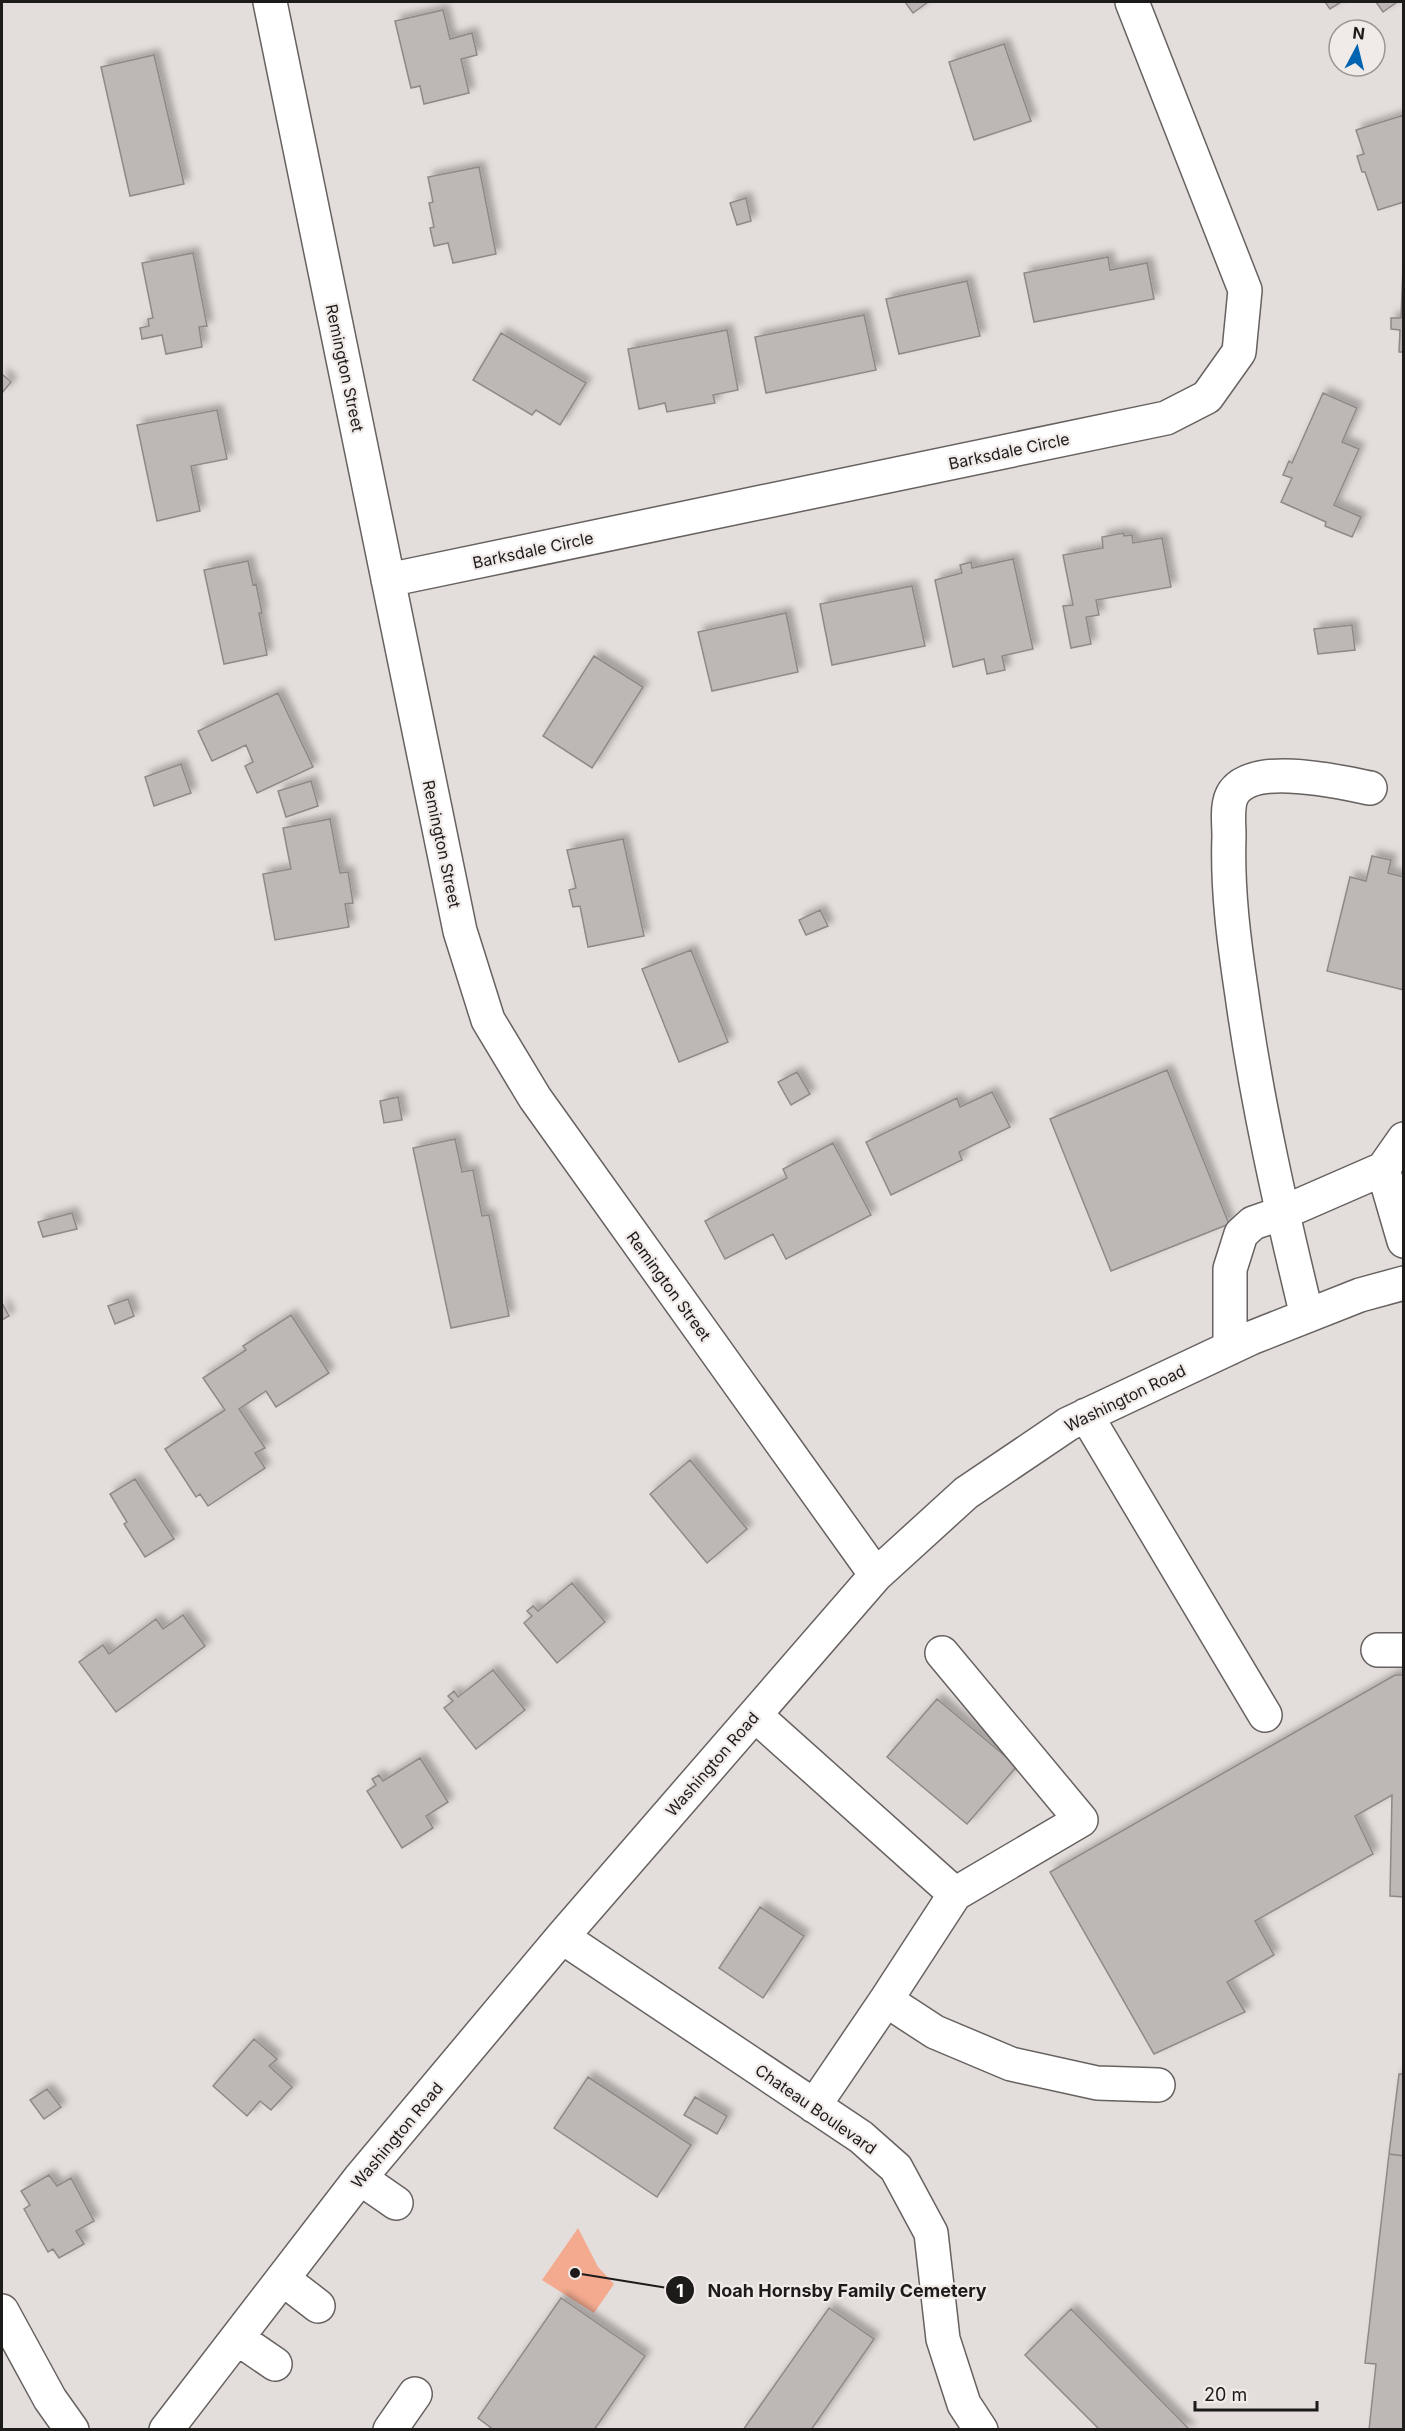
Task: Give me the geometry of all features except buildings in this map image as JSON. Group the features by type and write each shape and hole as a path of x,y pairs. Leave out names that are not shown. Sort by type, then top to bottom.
{"street":[{"name":"Remington Street","path":"270,2 460,931 488,1020 535,1098 876,1575"},
{"name":"Barksdale Circle","path":"388,580 1166,418 1207,397 1239,352 1245,290 1132,2"},
{"path":"1307,1316 1282,1213 1250,1047 1233,932 1228,864 1230,802 1234,791 1245,783 1268,776 1310,776 1370,788"},
{"path":"1230,1348 1228,1296 1230,1269 1235,1247 1241,1234 1253,1223 1282,1213 1383,1169 1404,1139"},
{"path":"1383,1169 1404,1241"},
{"name":"Washington Road","path":"166,2430 360,2178 562,1937 876,1575 966,1492 1068,1424 1230,1348 1360,1295 1404,1284"},
{"path":"1086,1415 1265,1715"},
{"path":"814,2106 955,1894 1081,1821 942,1653"},
{"path":"755,1715 955,1894"},
{"name":"Chateau Boulevard","path":"562,1937 861,2137 896,2169 931,2233 944,2339 964,2404 981,2430"},
{"path":"886,2000 935,2032 1011,2064 1097,2083 1158,2085"},
{"path":"360,2178 396,2203"},
{"path":"283,2279 318,2306"},
{"path":"2,2311 50,2399 72,2430"},
{"path":"237,2338 275,2364"},
{"path":"390,2430 415,2394"}],"shaded area":[{"path":"578,2228 598,2267 614,2284 594,2313 542,2280"}],"place":[{"name":"Noah Hornsby Family Cemetery","path":"575,2273"}]}
